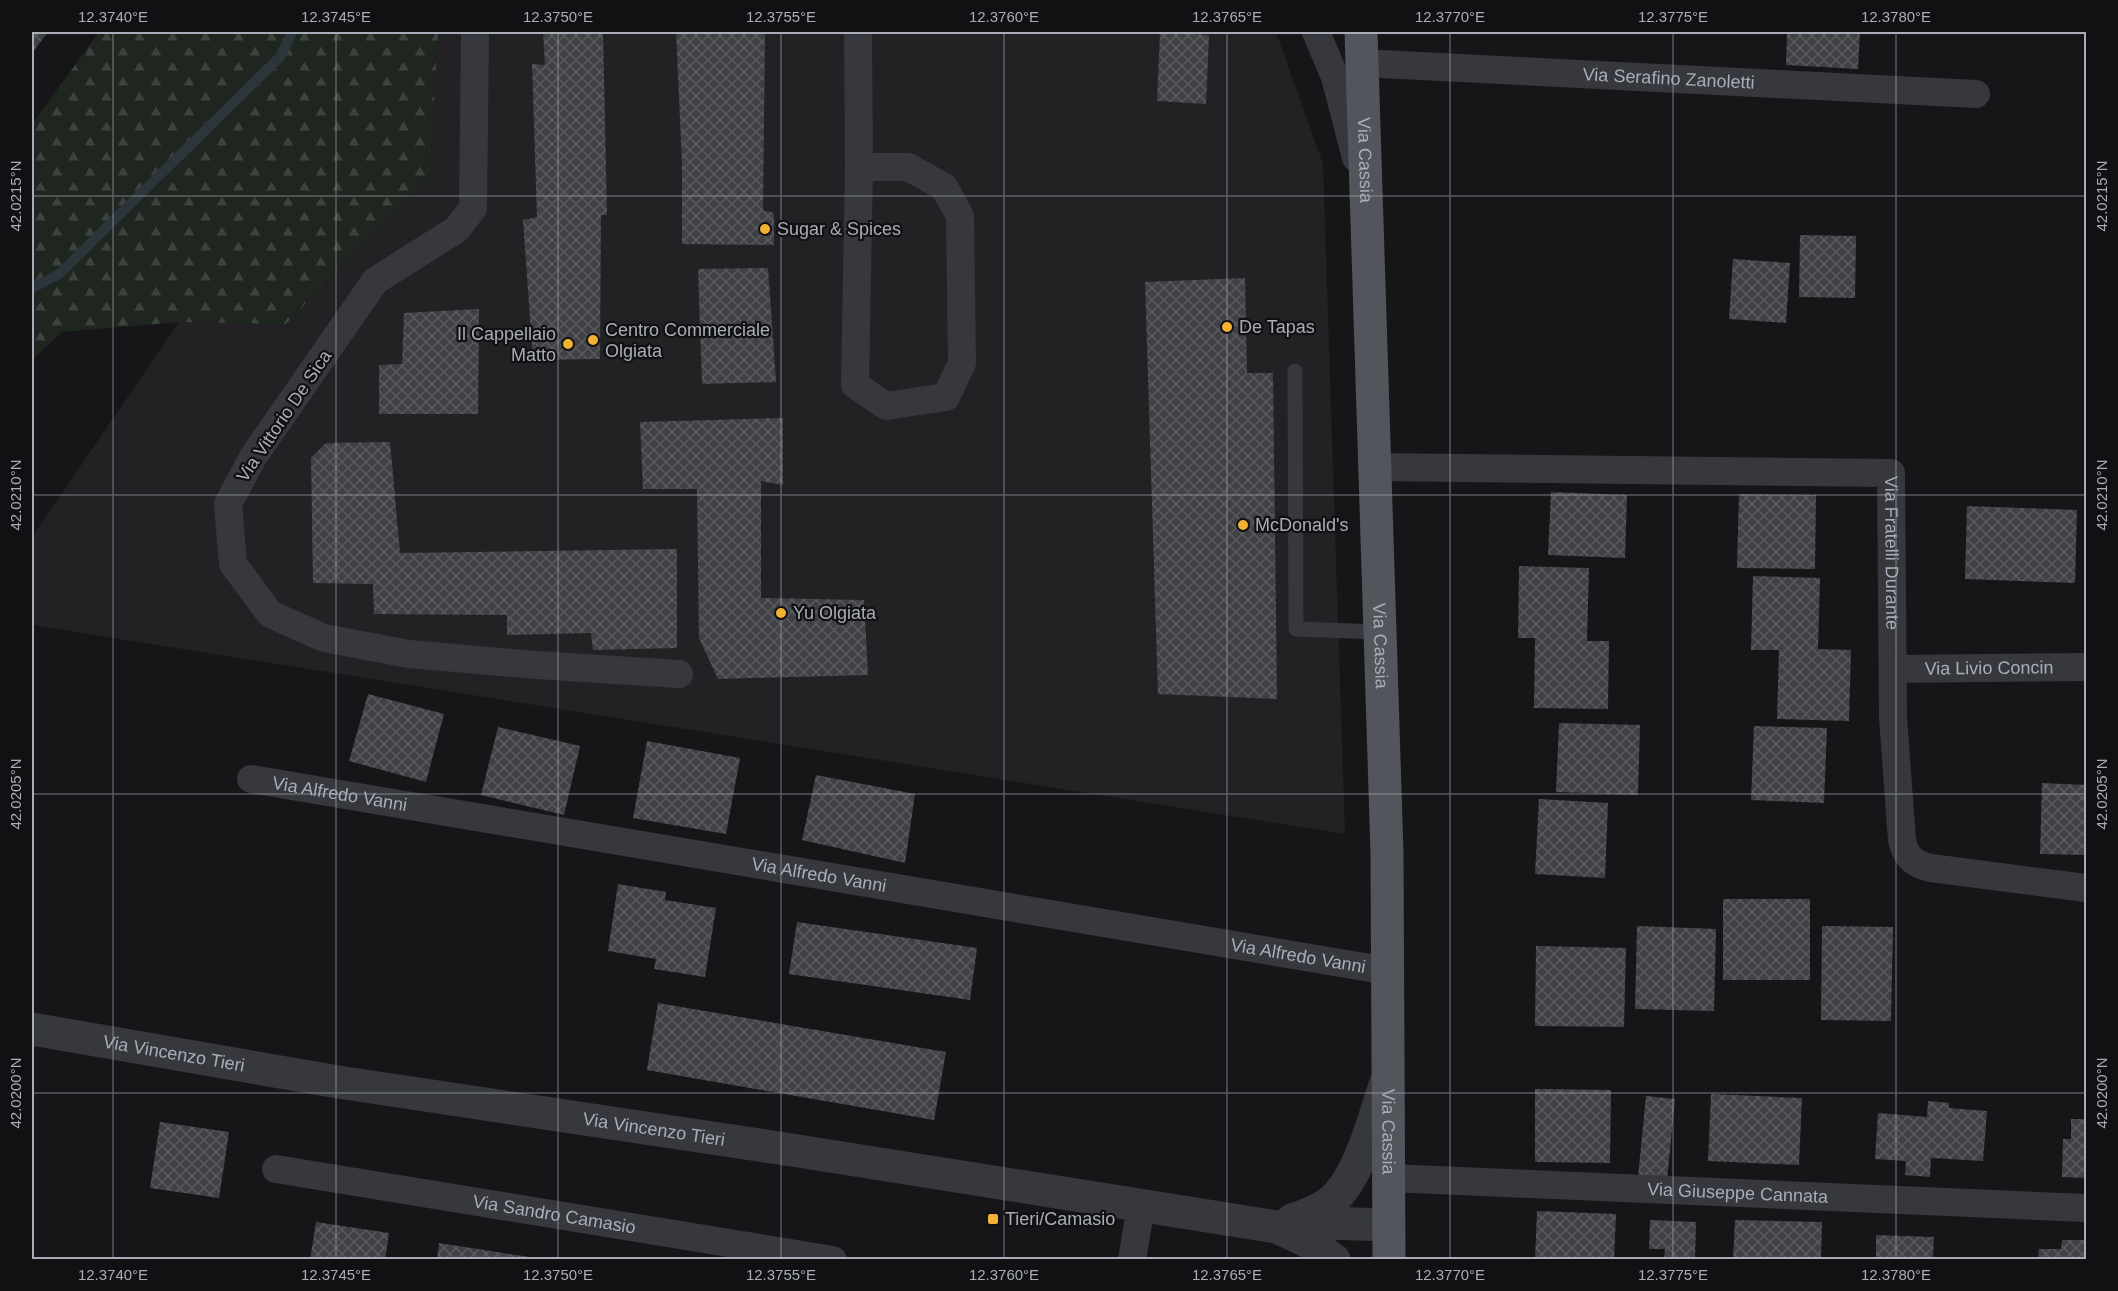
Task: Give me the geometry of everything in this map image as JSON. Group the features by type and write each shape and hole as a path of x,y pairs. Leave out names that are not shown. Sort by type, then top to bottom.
{"main road":[{"name":"Via Cassia","path":"1361,47 1387,853 1389,1243"}],"street":[{"name":"Via Vittorio De Sica","path":"475,32 473,208 457,229 375,281 253,457 228,504 233,564 270,614 324,638 409,654 679,674"},
{"path":"858,32 859,167 855,385 886,406 946,397 962,363 960,216 944,187 908,167 859,167"},
{"path":"1316,32 1335,77 1345,110 1365,202"},
{"name":"Via Serafino Zanoletti","path":"1361,47 1976,94"},
{"name":"Via Fratelli Durante","path":"1374,467 1891,473 1893,717 1902,840 1907,856 1913,862 1931,868 2086,888"},
{"name":"Via Livio Concin","path":"1893,669 2086,666"},
{"name":"Via Alfredo Vanni","path":"251,779 1388,970"},
{"name":"Via Vincenzo Tieri","path":"32,1029 338,1082 792,1150 1277,1227 1325,1223 1389,1243"},
{"path":"1277,1227 1328,1205 1350,1182 1365,1146 1389,1073"},
{"name":"Via Sandro Camasio","path":"276,1169 834,1260"},
{"name":"Via Giuseppe Cannata","path":"1390,1178 2086,1208"},
{"path":"1132,1260 1142,1206"},
{"name":"Via Vincenzo Tieri","path":"1277,1227 1322,1251 1389,1243"}],"lane":[{"path":"1295,371 1296,629 1380,632"}],"shaded area":[{"path":"438,32 1276,32 1323,164 1345,834 32,625 32,537 179,322 286,324 430,174"}],"green space":[{"path":"99,32 438,32 430,174 286,324 179,322 62,332 32,360 32,124"}],"building":[{"path":"32,32 48,32 32,53"},
{"path":"543,32 603,32 607,215 601,215 600,359 533,360 523,220 537,217 532,64 545,65"},
{"path":"676,32 765,32 763,210 774,213 774,245 682,244 682,163"},
{"path":"1160,32 1209,35 1206,104 1157,101"},
{"path":"1787,32 1860,32 1858,69 1786,65"},
{"path":"1800,235 1856,236 1855,298 1799,297"},
{"path":"1733,259 1790,263 1786,323 1729,319"},
{"path":"768,268 776,382 702,384 698,269"},
{"path":"1245,278 1247,373 1273,373 1277,699 1158,694 1145,282"},
{"path":"479,309 478,414 379,414 379,365 402,364 404,313"},
{"path":"783,418 783,485 761,481 761,598 864,600 868,675 718,679 699,638 697,489 643,489 640,422"},
{"path":"390,442 400,553 677,549 677,648 593,650 591,633 507,635 507,615 374,614 373,584 313,583 311,458 326,443"},
{"path":"1551,492 1627,495 1625,558 1548,555"},
{"path":"1739,494 1816,495 1815,569 1737,568"},
{"path":"1967,506 2077,510 2075,583 1965,579"},
{"path":"1519,566 1589,568 1587,641 1609,641 1608,709 1534,708 1535,638 1518,638"},
{"path":"1753,576 1820,578 1818,649 1851,650 1849,721 1777,719 1779,650 1751,650"},
{"path":"368,694 444,714 426,782 349,761"},
{"path":"1559,723 1640,725 1638,795 1556,792"},
{"path":"1754,726 1827,728 1824,803 1751,800"},
{"path":"498,727 580,746 564,815 481,795"},
{"path":"647,741 740,758 726,834 633,818"},
{"path":"816,775 915,794 905,863 802,840"},
{"path":"2042,783 2086,785 2086,855 2040,854"},
{"path":"1539,799 1608,803 1605,878 1535,874"},
{"path":"618,884 666,892 665,900 716,908 705,977 654,969 656,959 608,951"},
{"path":"1723,899 1810,899 1810,980 1723,980"},
{"path":"797,922 977,948 970,1000 789,974"},
{"path":"1637,926 1716,929 1714,1011 1635,1009"},
{"path":"1822,926 1893,927 1891,1021 1821,1020"},
{"path":"1536,946 1626,948 1624,1027 1535,1026"},
{"path":"658,1003 946,1052 934,1120 647,1070"},
{"path":"1535,1089 1611,1090 1610,1163 1535,1162"},
{"path":"1711,1094 1802,1098 1799,1165 1708,1161"},
{"path":"1646,1096 1675,1099 1667,1180 1638,1177"},
{"path":"1928,1101 1949,1103 1949,1108 1987,1111 1983,1161 1931,1158 1930,1177 1905,1175 1906,1161 1875,1159 1878,1113 1927,1117"},
{"path":"2071,1119 2086,1119 2086,1178 2062,1177 2063,1139 2071,1139"},
{"path":"160,1122 229,1132 219,1198 150,1188"},
{"path":"1537,1211 1616,1214 1614,1260 1535,1260"},
{"path":"1650,1220 1696,1222 1695,1260 1664,1260 1665,1249 1649,1249"},
{"path":"1735,1220 1822,1222 1821,1260 1733,1260"},
{"path":"316,1222 389,1233 385,1260 310,1260"},
{"path":"1876,1235 1934,1237 1933,1260 1876,1260"},
{"path":"2062,1240 2086,1240 2086,1260 2038,1260 2039,1249 2061,1249"},
{"path":"439,1243 536,1258 535,1260 437,1260"}],"waterway":[{"path":"32,288 59,274 280,57 292,32"}],"place":[{"name":"Sugar & Spices","path":"765,229"},
{"name":"De Tapas","path":"1227,327"},
{"name":"Centro Commerciale Olgiata","path":"593,340"},
{"name":"Il Cappellaio Matto","path":"568,344"},
{"name":"McDonald's","path":"1243,525"},
{"name":"Yu Olgiata","path":"781,613"},
{"name":"Tieri/Camasio","path":"993,1219"}]}
